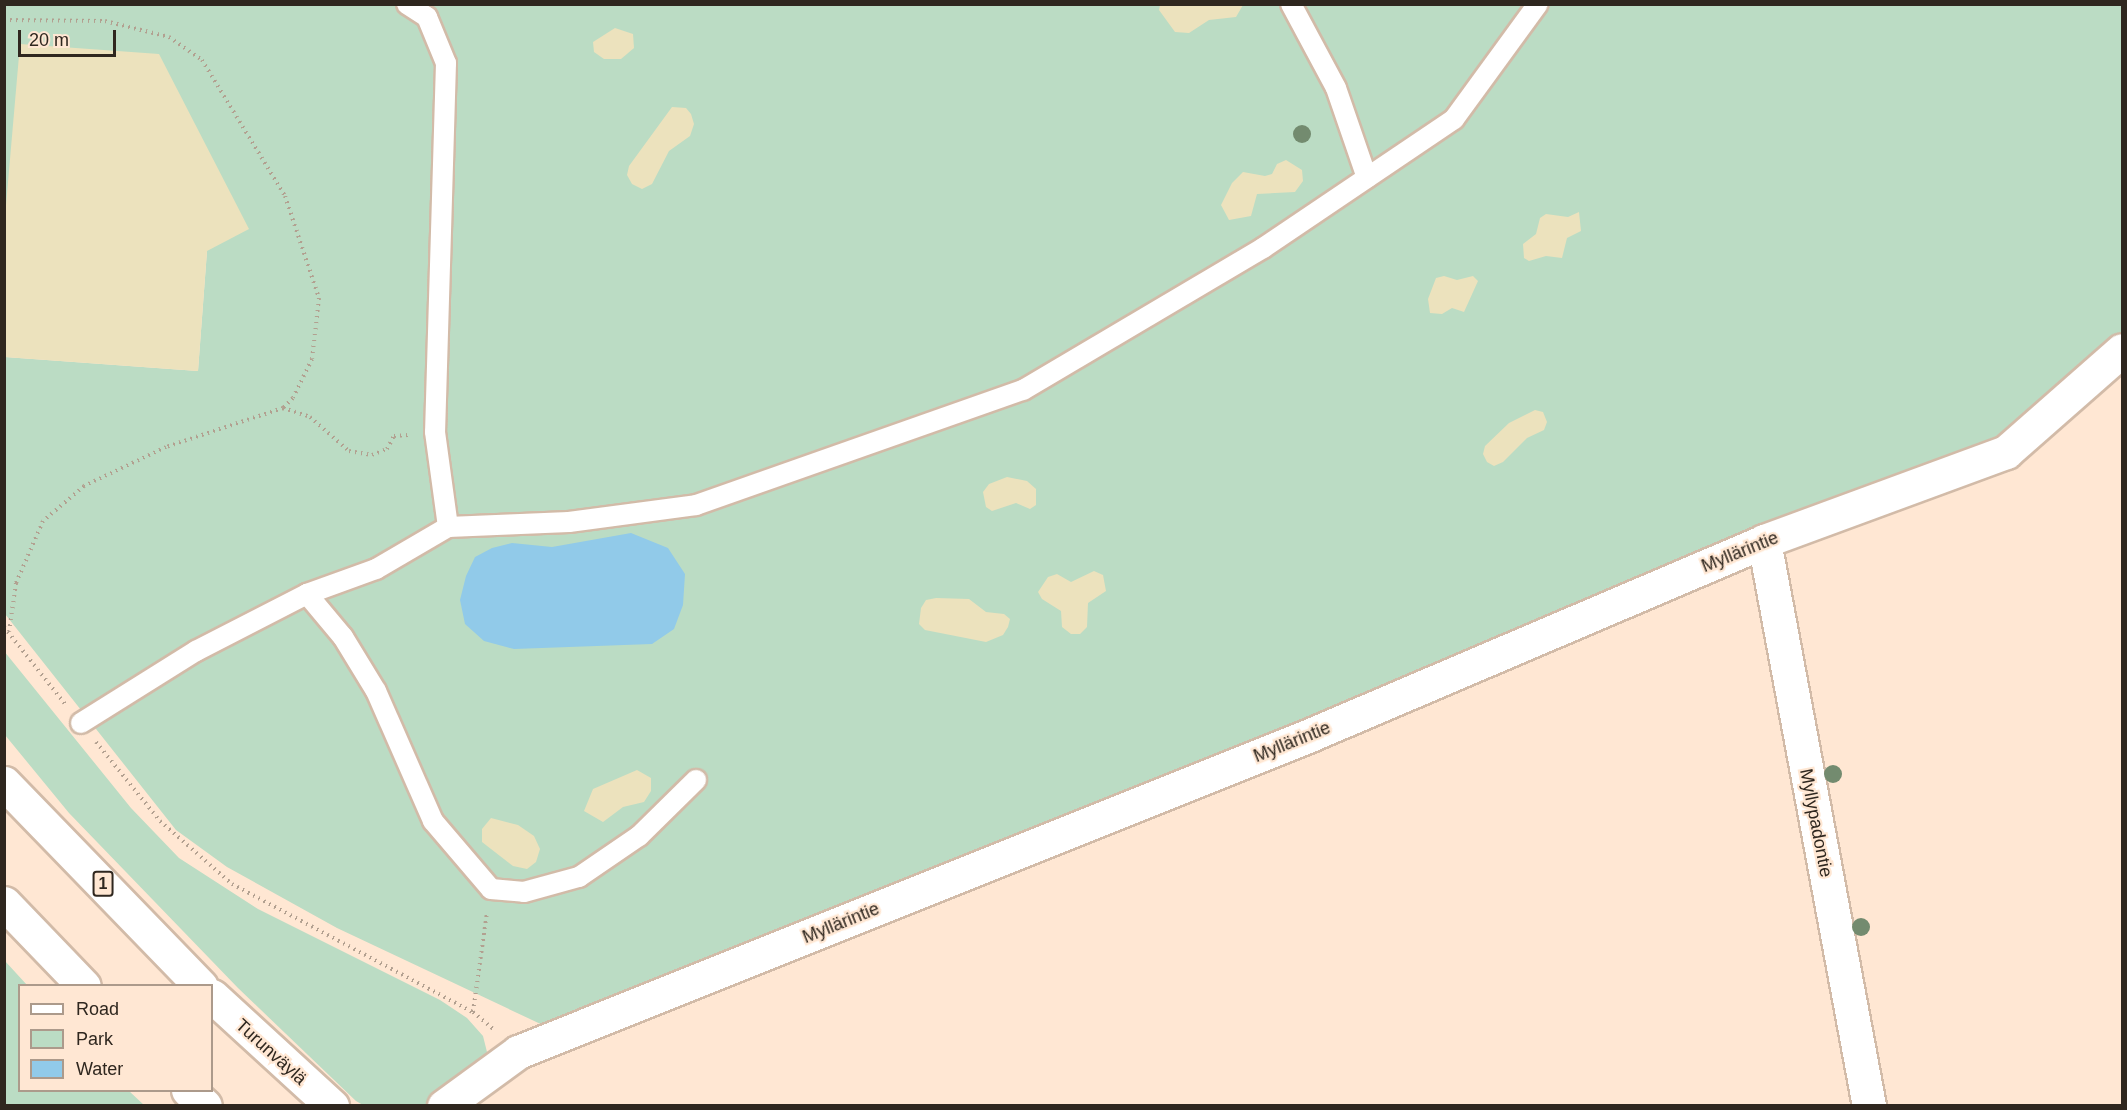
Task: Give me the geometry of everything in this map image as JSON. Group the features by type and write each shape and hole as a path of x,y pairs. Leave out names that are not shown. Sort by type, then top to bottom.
{"main road":[{"name":"Myllärintie","path":"444,1106 518,1052 1310,735 1764,541 2006,452 2122,350"},
{"name":"Myllypadontie","path":"1764,541 1869,1106"},
{"name":"1","path":"4,783 199,984"},
{"path":"4,903 82,984"},
{"name":"Turunväylä","path":"213,997 332,1106"},
{"path":"190,1092 205,1106"}],"lane":[{"path":"406,4 427,17 446,63 435,432 448,527"},
{"path":"1291,4 1336,88 1367,178"},
{"path":"81,723 196,651 307,594 376,569 448,527 569,522 696,506 1023,390 1263,248 1454,119 1538,4"},
{"path":"307,594 343,637 376,691 433,821 491,889 524,892 579,877 639,836 696,780"}],"path":[{"path":"4,20 105,21 169,37 202,60 285,196 319,298 312,359 293,398 283,408 166,447 84,486 43,521 16,583 9,632"},
{"path":"283,408 310,417 349,451 372,455 387,449 394,436"},
{"path":"4,627 160,821 232,884 473,1012 518,1052"},
{"path":"473,1012 491,889"}],"green space":[{"path":"5,5 2122,5 2122,333 2069,382 1994,438 549,1028 337,928 227,867 176,830 5,614 5,357 198,371 207,251 5,228"},
{"path":"4,651 131,808 179,858 258,909 440,1000 467,1018 483,1036 487,1052 473,1071 427,1105 363,1105 356,1101 238,988 69,813 5,735"},
{"path":"5,961 26,984 18,984 18,1092 130,1092 144,1105 5,1105"}],"sand":[{"path":"1160,4 1243,5 1236,17 1209,20 1189,33 1175,32 1159,10"},
{"path":"615,28 633,34 634,48 621,59 604,59 594,52 593,42"},
{"path":"20,44 159,54 249,229 207,251 198,371 5,357 4,228"},
{"path":"672,107 686,108 691,114 694,124 690,136 669,151 652,184 642,189 632,184 627,175 629,166"},
{"path":"1286,160 1302,170 1303,181 1295,192 1257,194 1251,216 1229,220 1221,205 1232,183 1243,172 1265,176 1272,174 1277,164"},
{"path":"1579,212 1581,231 1567,238 1562,258 1546,256 1529,261 1524,258 1523,244 1536,234 1540,218 1546,214 1568,217"},
{"path":"1444,276 1457,280 1473,276 1478,281 1464,312 1452,308 1442,314 1430,313 1428,299 1436,278"},
{"path":"1535,410 1543,412 1547,422 1544,430 1527,438 1503,462 1494,466 1487,462 1483,454 1485,446 1509,423"},
{"path":"1007,477 1027,481 1036,489 1036,505 1030,509 1016,503 992,511 986,507 983,492 989,484"},
{"path":"1094,571 1103,575 1106,591 1088,603 1087,627 1080,634 1071,634 1062,627 1061,611 1042,599 1038,592 1048,577 1057,574 1071,582"},
{"path":"969,599 986,612 1004,614 1010,619 1008,627 1003,635 986,642 925,630 919,624 921,608 926,600"},
{"path":"637,770 651,778 651,791 644,802 623,807 603,822 584,811 593,789"},
{"path":"491,818 518,825 534,836 540,849 536,862 527,869 513,866 482,842 482,829"}],"water":[{"path":"631,533 668,548 685,574 683,605 674,629 652,644 514,649 484,641 465,624 460,600 466,576 475,557 492,548 512,543 552,547"}]}
